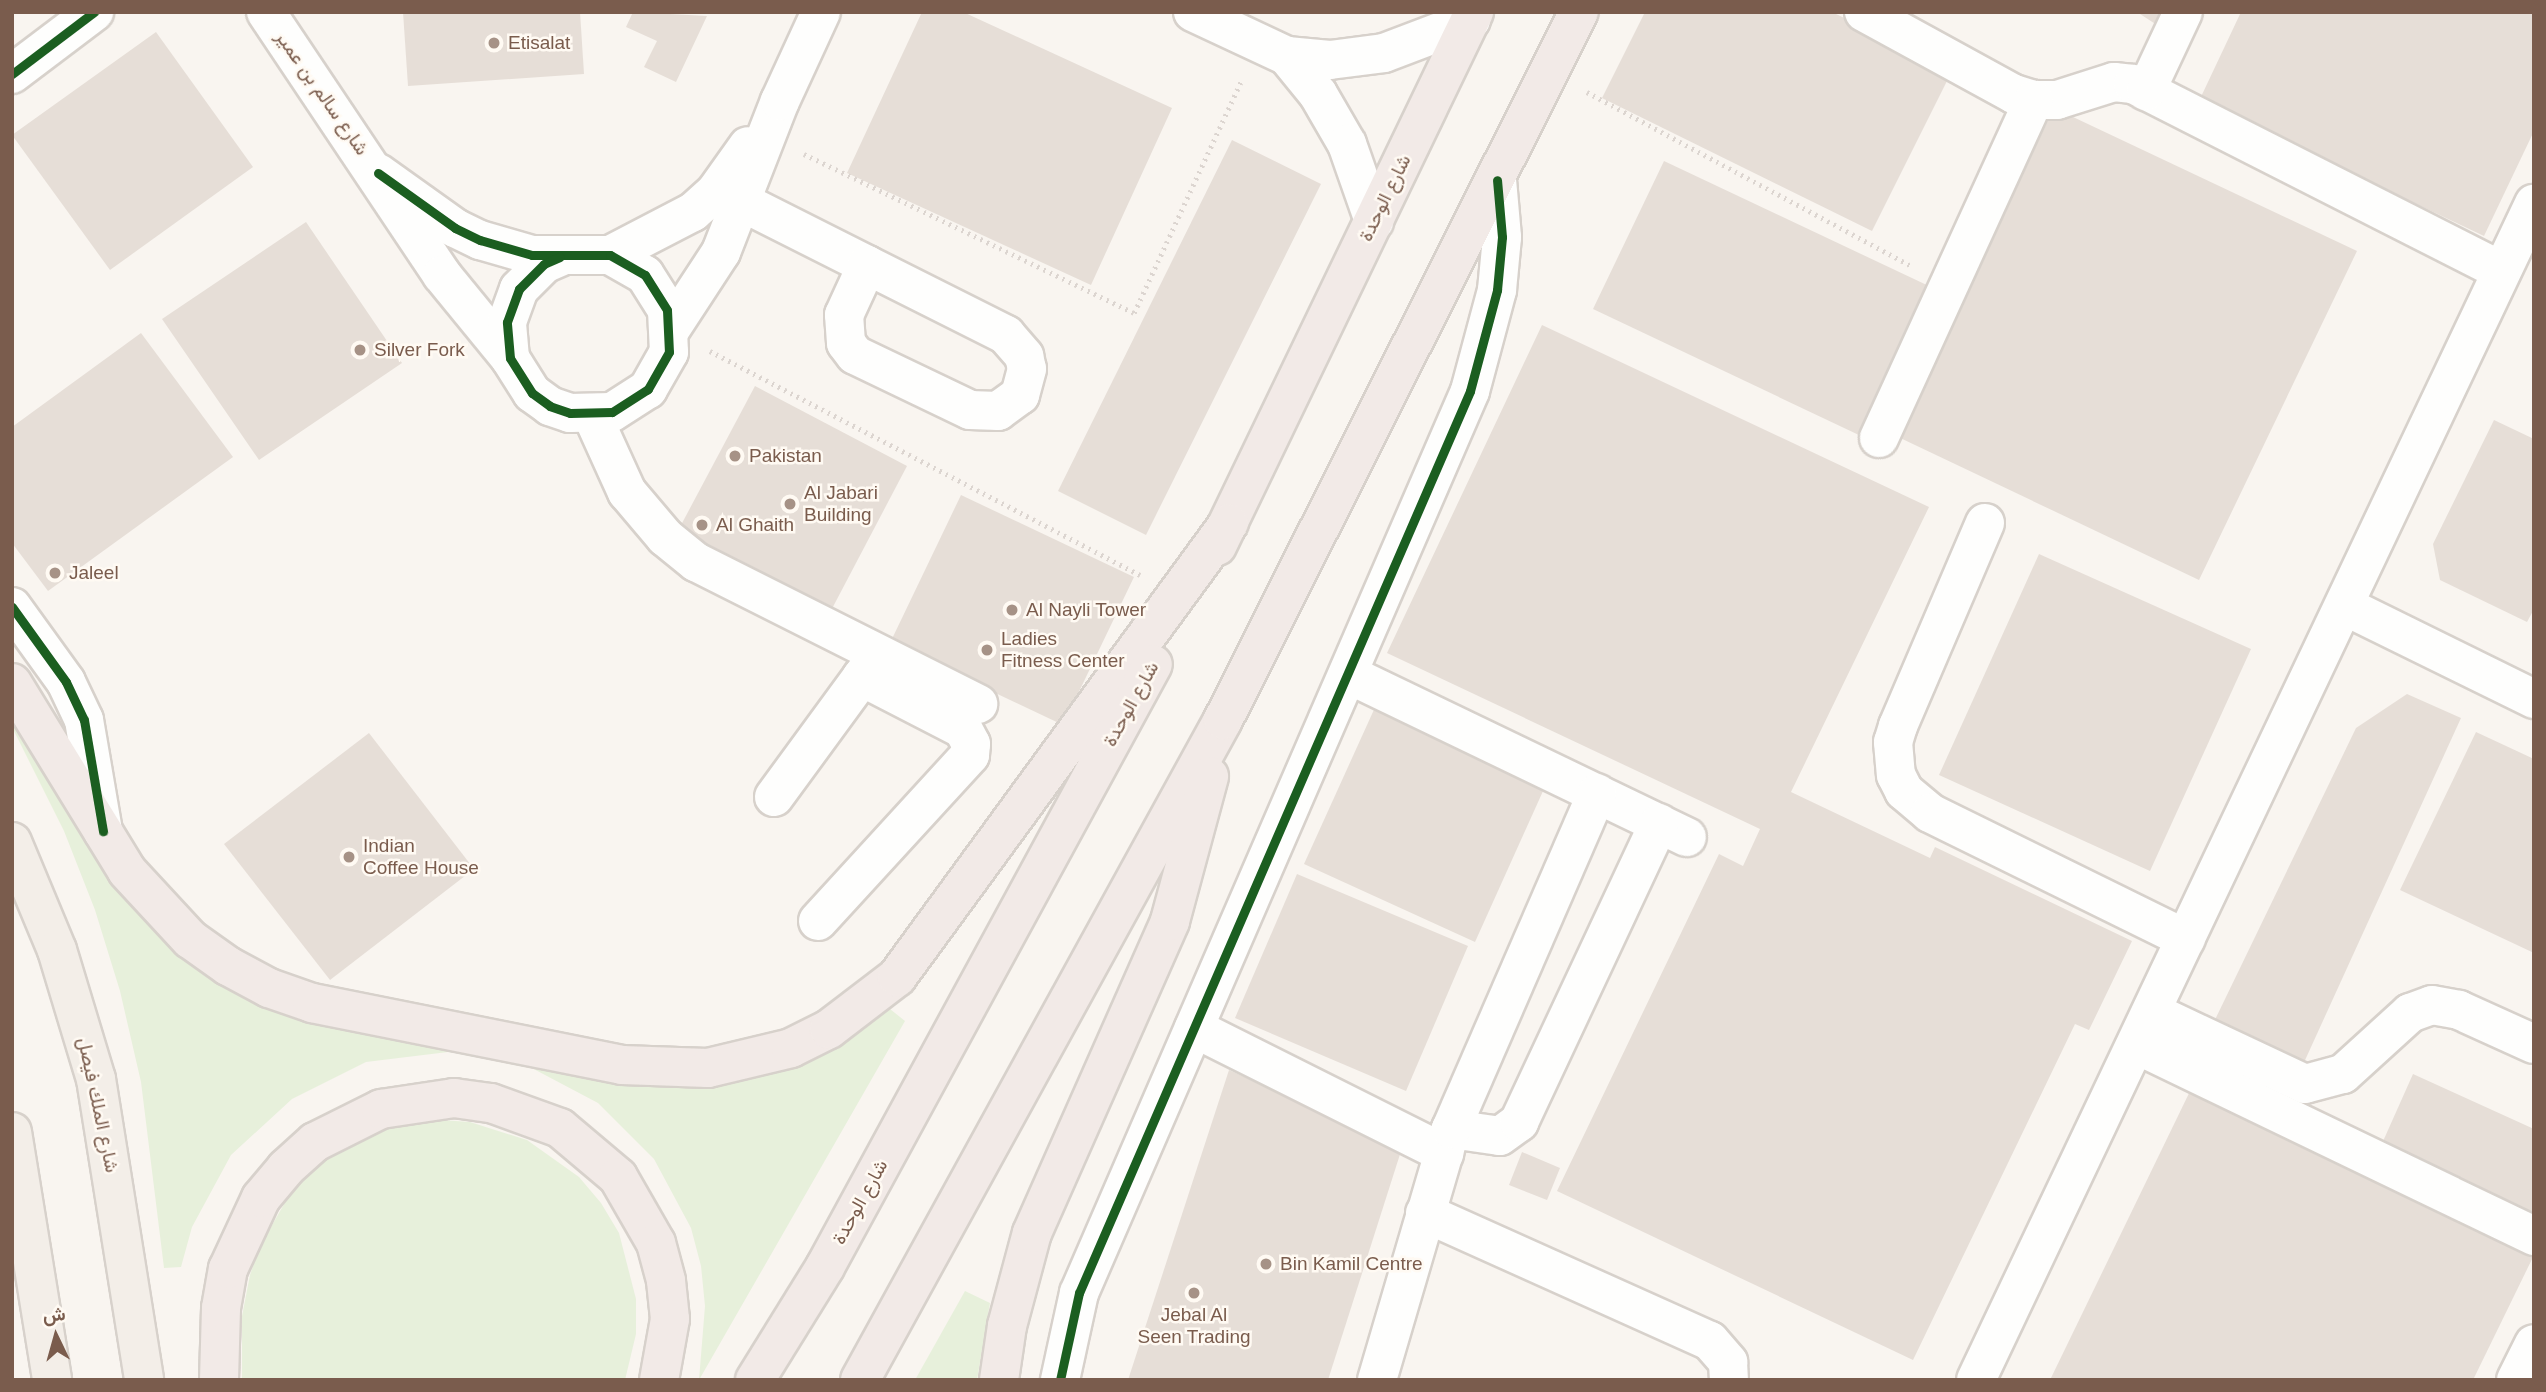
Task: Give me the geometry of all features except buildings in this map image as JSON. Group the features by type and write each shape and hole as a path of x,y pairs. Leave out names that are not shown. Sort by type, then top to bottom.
{"highway":[{"path":"860,1380 1223,720 1497,180 1579,12"},
{"name":"شارع الوحدة","path":"755,1380 825,1267 1229,523 1472,16"},
{"path":"12,683 127,871 156,907 199,946 269,988 312,1003 622,1065 708,1068 750,1061 830,1029 897,977 1229,523"},
{"path":"999,1380 1012,1303 1032,1233 1170,921 1223,720"},
{"path":"219,1380 221,1308 228,1269 261,1198 286,1168 315,1142 370,1113 417,1101 454,1098 491,1103 560,1128 618,1177 656,1243 666,1280 670,1319 659,1380"}],"main road":[{"name":"شارع الملك فيصل","path":"12,842 57,950 96,1079 144,1380"},
{"path":"12,1132 52,1380"}],"street":[{"path":"12,74 94,12"},
{"name":"شارع سالم بن عمير","path":"265,12 378,173 442,275 510,358"},
{"path":"670,330 707,279 821,12"},
{"path":"1193,12 1273,49 1330,60 1384,53 1472,16"},
{"path":"1864,12 1912,24 2014,94 2034,100 2057,100 2114,82 2146,91 2501,271"},
{"path":"2146,91 2183,12"},
{"path":"1273,49 1318,94 1347,144 1374,220"},
{"path":"1879,438 2034,100"},
{"path":"610,255 693,212 716,191 774,119"},
{"name":"شارع سالم بن عمير","path":"378,173 455,228 480,240 532,255 560,257"},
{"path":"1060,1380 1079,1293 1470,391 1487,342 1502,237 1497,180"},
{"path":"742,202 867,265 1017,344 1027,369 1020,395 998,411 971,410 855,355 846,343 844,315 867,265"},
{"path":"1976,1380 2534,204"},
{"path":"584,252 610,255 628,262 659,290 670,330 669,352 648,389 632,403 592,415 550,406 532,393 510,358 507,322 519,289 544,264 560,257 584,252"},
{"path":"592,415 627,492 665,537 696,562 870,665 963,729 971,744 970,755 818,921"},
{"path":"1985,523 1893,741 1896,775 1904,791 1930,813 2186,939"},
{"path":"2345,606 2534,699"},
{"path":"12,607 66,682 84,720 103,831"},
{"path":"870,665 978,704"},
{"path":"774,797 870,665"},
{"path":"1194,1028 1447,1141 1500,1136 1519,1122 1673,830 1348,674"},
{"path":"1377,1380 1447,1141 1597,793"},
{"path":"2145,1028 2305,1084 2343,1074 2410,1013 2432,1005 2459,1010 2534,1044"},
{"path":"2145,1028 2534,1236"},
{"path":"1425,1213 1710,1341 1728,1362 1729,1380"},
{"path":"2516,1380 2534,1344"}],"path":[{"path":"774,119 1134,313 1273,49"},
{"path":"1549,73 1950,286"},
{"path":"670,330 1178,595"}],"green space":[{"path":"12,713 202,970 615,1082 650,1086 723,1084 885,1005 905,1021 699,1380 705,1306 701,1266 691,1228 654,1159 598,1103 528,1066 489,1056 448,1052 366,1062 292,1099 231,1155 192,1227 181,1267 164,1268 141,1082 120,991 95,910 64,831 12,727"},
{"path":"441,1120 470,1122 527,1140 579,1177 601,1203 619,1233 636,1299 636,1334 625,1380 242,1380 242,1316 250,1275 260,1246 291,1192 315,1166 344,1146 377,1131"},
{"path":"965,1291 990,1303 977,1380 915,1380"}],"cycle path":[{"path":"12,74 94,12"},
{"path":"378,173 455,228 480,240 532,255 610,255 645,275 667,310 669,352 648,389 612,412 570,413 550,406 532,393 510,358 507,322 519,289 544,264 560,257"},
{"path":"1060,1380 1079,1293 1470,391 1497,290 1502,237 1497,180"},
{"path":"12,607 66,682 84,720 103,831"}],"place":[{"name":"Etisalat","path":"494,43"},
{"name":"Silver Fork","path":"360,350"},
{"name":"Pakistan","path":"735,456"},
{"name":"Al Jabari Building","path":"790,504"},
{"name":"Al Ghaith","path":"702,525"},
{"name":"Jaleel","path":"55,573"},
{"name":"Al Nayli Tower","path":"1012,610"},
{"name":"Ladies Fitness Center","path":"987,650"},
{"name":"Indian Coffee House","path":"349,857"},
{"name":"Bin Kamil Centre","path":"1266,1264"},
{"name":"Jebal Al Seen Trading","path":"1194,1293"}]}
